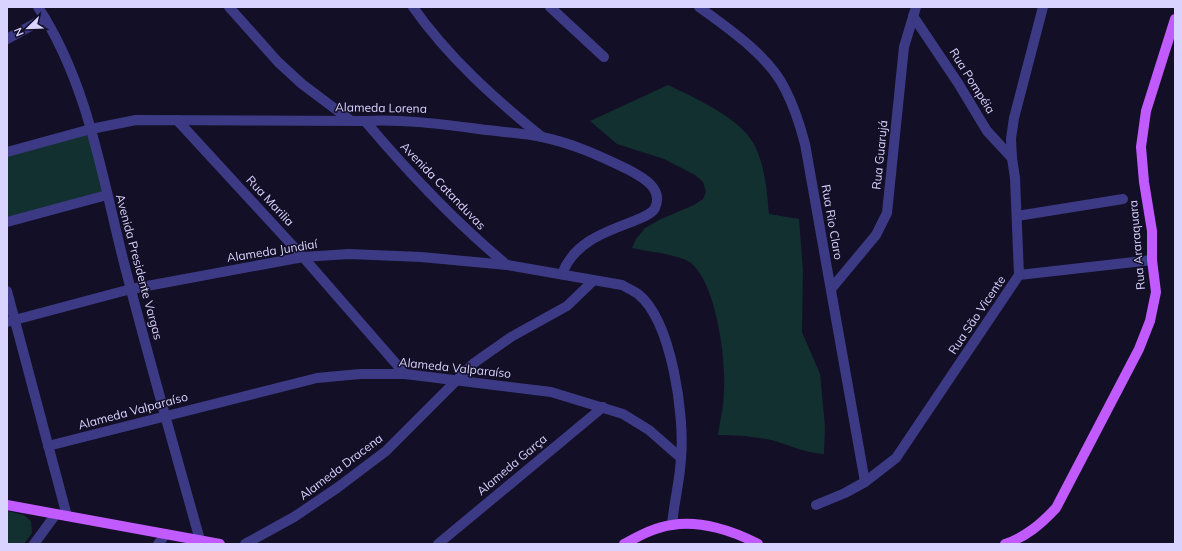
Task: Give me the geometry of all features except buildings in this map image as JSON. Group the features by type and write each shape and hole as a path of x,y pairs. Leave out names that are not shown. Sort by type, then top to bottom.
{"main road":[{"name":"Rua Araraquara","path":"1005,544 1025,536 1041,525 1056,508 1071,482 1139,349 1150,321 1156,292 1152,260 1152,231 1144,182 1141,147 1146,111 1175,18"},
{"path":"7,505 220,544"},
{"path":"624,544 649,532 672,524 695,524 722,529 758,544"}],"street":[{"name":"Avenida Presidente Vargas","path":"38,7 62,48 82,97 131,289 200,540"},
{"path":"229,7 278,62 302,84 350,120"},
{"path":"413,7 447,50 505,107 542,137"},
{"path":"550,7 604,57"},
{"name":"Rua Rio Claro","path":"699,7 765,61 784,87 797,115 805,144 865,482"},
{"name":"Rua São Vicente","path":"816,505 845,493 865,482 896,458 1019,275 1015,178 1011,139 1014,118 1042,7"},
{"name":"Rua Guarujá","path":"831,289 876,235 887,213 904,47 915,11"},
{"name":"Rua Pompéia","path":"915,11 988,130 1012,158"},
{"path":"7,39 45,18"},
{"name":"Alameda Lorena","path":"7,152 91,129 136,120 393,120 430,122 542,137 567,144 602,157 643,178 654,187 657,200 654,210 642,218 599,235 578,248 566,262 562,274"},
{"name":"Rua Marilia","path":"177,120 303,256 405,374"},
{"name":"Avenida Catanduvas","path":"365,121 402,166 456,220 507,265"},
{"path":"7,222 107,195"},
{"path":"1017,216 1123,199"},
{"name":"Alameda Jundiaí","path":"11,321 131,289 303,256 349,254 421,257 507,265 622,285 639,294 656,317 670,352 682,429 681,458 672,524"},
{"path":"1019,275 1152,260"},
{"name":"Alameda Dracena","path":"245,544 294,517 386,451 474,363 511,338 567,306 593,281"},
{"path":"7,291 11,321 67,516"},
{"name":"Alameda Valparaíso","path":"48,446 317,378 360,374 405,374 551,392 603,407 624,414 649,430 681,458"},
{"name":"Alameda Garça","path":"438,544 603,407"},
{"path":"34,544 56,514"},
{"path":"158,544 166,534"}],"green space":[{"path":"668,85 704,103 739,126 755,146 761,162 765,179 769,214 799,219 803,270 802,332 820,374 825,426 824,454 807,451 767,439 718,435 724,396 723,360 718,322 707,287 700,273 691,263 679,257 632,248 636,239 645,228 661,219 694,205 703,199 706,192 703,182 695,175 664,159 617,144 590,121"},
{"path":"91,129 107,195 7,222 7,152"},
{"path":"7,511 24,515 31,521 32,533 24,544 7,544"}]}
